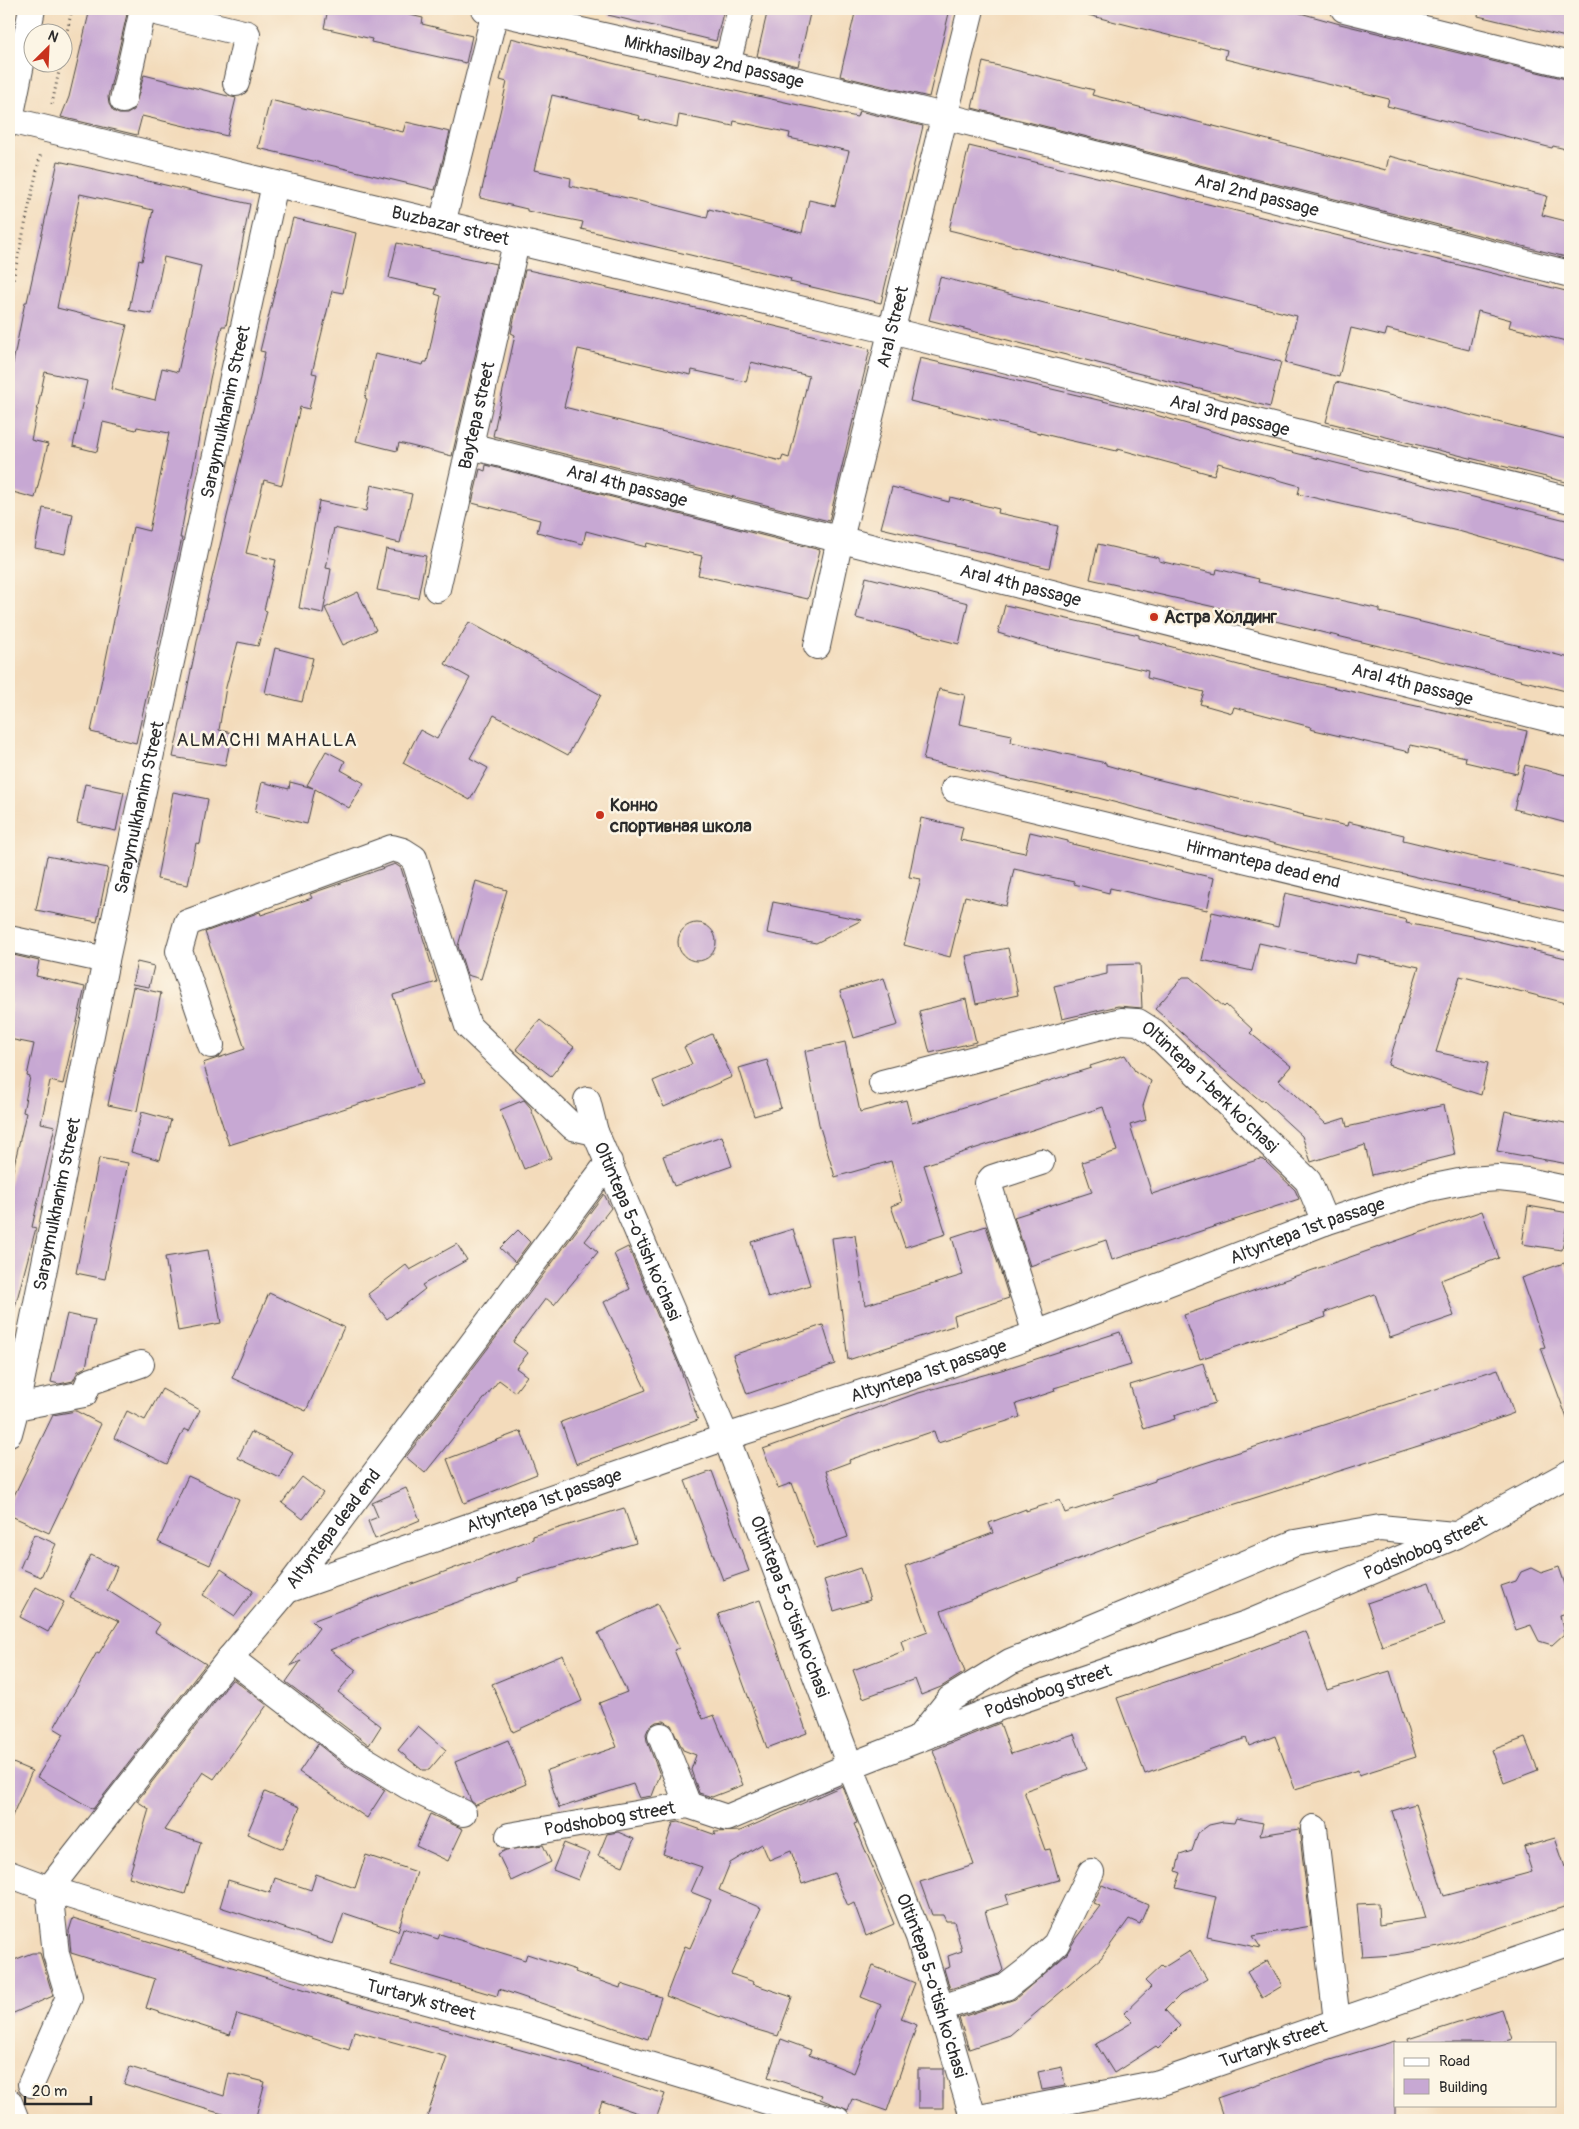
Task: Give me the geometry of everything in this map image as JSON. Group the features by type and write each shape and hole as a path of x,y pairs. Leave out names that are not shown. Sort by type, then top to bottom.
{"street":[{"path":"9,121 32,9"},
{"path":"123,100 144,9 247,34 236,83"},
{"path":"727,64 741,9"},
{"name":"Aral Street","path":"817,646 840,539 971,9"},
{"path":"1344,9 1570,65"},
{"path":"442,224 490,10"},
{"name":"Mirkhasilbay 2nd passage","path":"490,10 944,116"},
{"name":"Aral 2nd passage","path":"944,116 1570,274"},
{"name":"Buzbazar street","path":"9,121 891,331"},
{"name":"Saraymulkhanim Street","path":"9,1433 106,960 274,184"},
{"name":"Baytepa street","path":"437,590 516,242"},
{"name":"Aral 3rd passage","path":"891,331 1570,500"},
{"name":"Aral 4th passage","path":"470,446 1570,724"},
{"name":"Hirmantepa dead end","path":"954,789 1570,938"},
{"path":"211,1044 179,951 187,924 392,848 404,850 414,858 468,1026 573,1127 595,1132"},
{"path":"9,939 106,960"},
{"name":"Oltintepa 1-berk ko'chasi","path":"882,1083 1121,1021 1138,1022 1154,1032 1308,1181 1325,1222"},
{"name":"Oltintepa 5-o'tish ko'chasi","path":"587,1100 595,1132 726,1437 850,1766 919,1937 974,2120"},
{"name":"Altyntepa dead end","path":"49,1890 230,1658 287,1590 609,1162"},
{"path":"1036,1334 988,1184 992,1178 1041,1162"},
{"name":"Altyntepa 1st passage","path":"287,1590 726,1437 948,1365 1036,1334 1325,1222 1429,1188 1469,1180 1499,1178 1527,1180 1570,1190"},
{"path":"16,1406 84,1394 89,1382 141,1364"},
{"name":"Podshobog street","path":"509,1836 688,1804 727,1818 850,1766 1000,1707 1250,1623 1457,1535 1570,1473"},
{"path":"918,1739 950,1699 1010,1662 1295,1543 1380,1528 1457,1535"},
{"path":"230,1658 355,1754 408,1786 463,1813"},
{"path":"661,1736 688,1804"},
{"path":"1314,1828 1337,2021"},
{"path":"941,2008 1006,1987 1029,1970 1056,1944 1091,1872"},
{"name":"Turtaryk street","path":"9,1874 49,1890 294,1965 537,2031 787,2107 837,2120"},
{"path":"31,2084 69,1997 56,1954 49,1890"},
{"name":"Turtaryk street","path":"969,2120 1159,2083 1570,1942"},
{"path":"9,2102 16,2120"}],"path":[{"path":"69,22 72,9"},
{"path":"52,104 59,72"},
{"path":"9,298 43,144"}],"building":[{"path":"90,9 105,9 127,14 108,97 113,111 119,114 127,114 134,110 144,75 236,98 227,136 142,116 137,135 61,117 69,97"},
{"path":"328,9 384,9 423,18 422,24 472,36 466,63 371,42 372,39 324,28"},
{"path":"609,9 724,9 716,41 608,15"},
{"path":"768,9 811,9 798,66 757,56"},
{"path":"856,9 950,9 929,97 840,76"},
{"path":"1089,9 1293,9 1293,11 1340,24 1570,80 1570,150 1553,146 1552,148 1387,106 1389,99 1225,59 1227,50 1088,15"},
{"path":"1479,9 1570,9 1570,38 1478,16"},
{"path":"511,38 644,71 794,104 857,117 859,111 923,126 881,303 790,282 791,279 581,229 583,222 527,211 527,209 480,198 507,82 500,80","holes":["552,95 640,116 639,119 677,127 679,115 733,126 734,121 790,133 789,138 849,151 835,206 809,200 802,233 709,209 707,218 570,186 571,178 534,170"]},
{"path":"983,62 1094,90 1092,95 1386,170 1389,156 1547,196 1542,215 1570,222 1570,258 972,108"},
{"path":"270,100 403,132 406,122 450,132 435,190 258,148"},
{"path":"969,146 1570,292 1570,342 1509,327 1511,320 1478,311 1469,350 1387,329 1385,336 1351,328 1339,377 1285,363 1297,316 949,230"},
{"path":"58,161 250,204 226,326 222,326 210,379 180,538 182,538 136,743 91,732 133,527 149,531 169,433 137,427 136,430 103,422 97,452 73,446 87,381 45,372 31,440 48,444 35,498 9,491 9,383 25,302 27,302","holes":["80,194 153,210 142,261 139,260 129,310 152,314 164,257 201,266 178,372 162,368 155,400 111,389 127,325 57,308"]},
{"path":"293,218 356,233 343,293 332,291 312,373 317,374 309,409 300,407 282,485 264,480 246,553 276,560 264,610 267,611 258,646 238,642 226,687 219,730 232,733 225,766 173,757 199,632 256,397 265,352 260,351"},
{"path":"397,243 496,264 452,456 399,443 397,451 356,441 367,399 365,398 375,354 423,365 424,362 427,362 441,296 435,294 437,289 389,278"},
{"path":"525,270 528,270 870,349 829,521 493,436 515,335 511,333","holes":["578,349 691,375 692,370 746,382 751,362 809,376 789,458 783,456 781,461 564,407"]},
{"path":"940,277 1281,362 1270,407 929,320"},
{"path":"920,358 1128,407 1243,440 1570,521 1570,562 1462,532 1298,494 1300,486 1218,463 1214,475 1118,449 1117,451 1068,440 910,401"},
{"path":"1336,382 1570,440 1570,483 1326,422"},
{"path":"486,465 820,550 808,599 698,575 702,556 647,543 646,547 586,531 583,544 537,532 540,520 472,503 480,469 485,471"},
{"path":"371,485 412,494 400,543 334,528 326,568 331,569 323,613 299,608 319,501 366,511"},
{"path":"892,487 949,502 950,497 999,509 998,513 1058,526 1049,568 881,528"},
{"path":"43,508 73,514 65,554 35,548"},
{"path":"1098,544 1216,574 1217,569 1259,579 1258,582 1380,609 1380,612 1570,658 1570,692 1250,615 1090,579"},
{"path":"386,549 426,556 418,598 377,590"},
{"path":"866,577 968,603 959,644 856,618"},
{"path":"358,592 376,630 343,645 325,608"},
{"path":"1005,605 1139,635 1139,638 1261,671 1527,731 1517,774 1465,762 1466,757 1410,745 1409,752 1310,729 1311,727 1234,707 1232,713 1200,704 1204,692 1147,678 1148,671 1041,646 998,633"},
{"path":"469,622 601,695 568,755 494,715 470,758 488,768 470,800 403,763 420,730 437,739 470,678 445,664"},
{"path":"275,648 313,658 302,702 265,693"},
{"path":"939,689 965,695 959,724 1012,735 1011,742 1106,763 1106,765 1152,778 1303,816 1347,826 1348,822 1404,835 1403,840 1570,880 1570,912 1295,849 1098,798 923,760"},
{"path":"326,751 345,761 341,770 364,783 349,808 315,789 307,824 255,812 262,782 289,789 290,782 313,788 307,785"},
{"path":"1525,765 1570,776 1570,824 1514,809"},
{"path":"85,784 124,792 116,831 77,823"},
{"path":"173,792 208,799 200,844 196,843 188,885 157,879"},
{"path":"921,818 963,827 960,840 1025,853 1030,832 1214,878 1207,910 1110,888 1109,893 1074,884 1074,882 1014,869 1006,906 965,896 950,957 904,945 921,879 909,877"},
{"path":"47,856 108,868 97,922 36,910"},
{"path":"395,864 401,868 437,982 393,995 422,1084 229,1145 203,1063 245,1049 205,932 260,912 261,915 312,898 310,894"},
{"path":"476,881 507,890 481,979 467,975 458,946"},
{"path":"1285,893 1407,920 1406,923 1570,959 1570,1004 1460,976 1436,1052 1488,1063 1481,1095 1388,1065 1419,967 1357,954 1355,964 1259,943 1252,971 1202,960 1212,912 1278,927"},
{"path":"773,902 862,920 816,943 767,933"},
{"path":"697,923 704,924 710,929 715,935 715,949 710,955 704,960 697,961 690,960 684,955 679,949 678,942 679,935 684,929 690,924"},
{"path":"1008,948 1018,995 976,1004 966,956"},
{"path":"9,954 39,961 36,976 85,987 63,1084 50,1081 41,1123 55,1126 32,1227 36,1228 15,1307 9,1306 9,1187 26,1113 23,1112 30,1077 27,1076 34,1044 9,1039 9,1020 12,1004 9,1004"},
{"path":"137,962 154,966 149,987 132,984"},
{"path":"1140,964 1142,1008 1118,1006 1062,1019 1054,986 1107,974 1107,965"},
{"path":"1183,977 1190,977 1224,1007 1226,1005 1253,1030 1250,1033 1291,1066 1279,1080 1326,1124 1345,1118 1347,1127 1444,1105 1455,1155 1372,1175 1365,1145 1311,1162 1302,1136 1263,1100 1261,1101 1219,1066 1155,1009"},
{"path":"884,978 898,1025 854,1038 840,991"},
{"path":"133,987 161,993 137,1111 108,1105"},
{"path":"966,999 976,1042 930,1053 919,1011"},
{"path":"540,1020 574,1047 551,1076 516,1049"},
{"path":"712,1034 732,1077 664,1107 653,1081 692,1064 684,1047"},
{"path":"845,1042 860,1112 906,1100 912,1123 1091,1068 1090,1066 1125,1055 1135,1071 1151,1081 1143,1106 1146,1120 1130,1125 1152,1194 1260,1159 1264,1160 1295,1190 1299,1199 1112,1260 1106,1240 1030,1266 1014,1217 1092,1192 1082,1162 1117,1151 1103,1107 924,1165 946,1234 905,1247 891,1206 902,1202 891,1161 835,1177 819,1124 805,1051"},
{"path":"767,1060 781,1108 754,1116 739,1068"},
{"path":"524,1100 530,1107 551,1158 524,1169 500,1110"},
{"path":"1505,1111 1570,1124 1568,1164 1497,1151"},
{"path":"142,1112 171,1120 160,1160 131,1152"},
{"path":"722,1136 732,1166 674,1186 663,1156"},
{"path":"99,1158 128,1163 105,1279 76,1273"},
{"path":"604,1194 611,1208 585,1241 598,1252 554,1305 546,1298 513,1342 528,1353 516,1368 527,1376 515,1392 499,1380 425,1473 406,1457"},
{"path":"1528,1206 1569,1213 1562,1250 1522,1244"},
{"path":"1482,1211 1499,1258 1441,1280 1454,1316 1390,1338 1375,1294 1325,1312 1326,1317 1200,1359 1184,1315"},
{"path":"986,1226 1009,1298 954,1316 956,1325 848,1360 832,1238 855,1235 865,1305 963,1275 952,1237"},
{"path":"793,1229 810,1285 768,1298 751,1242"},
{"path":"518,1230 530,1242 515,1262 500,1248"},
{"path":"457,1244 467,1260 422,1285 425,1289 387,1319 368,1294 406,1265 410,1270"},
{"path":"628,1247 679,1365 698,1420 576,1464 561,1422 646,1390 604,1302 630,1289 614,1254"},
{"path":"208,1250 221,1323 178,1331 165,1257"},
{"path":"1564,1263 1570,1280 1570,1421 1568,1421 1541,1348 1545,1347 1521,1278"},
{"path":"269,1293 344,1327 306,1411 232,1378"},
{"path":"67,1314 95,1320 86,1367 78,1371 73,1381 59,1384 51,1382"},
{"path":"823,1325 835,1364 747,1394 733,1355"},
{"path":"1120,1332 1131,1365 1054,1388 1055,1391 1016,1404 1020,1417 938,1443 934,1431 849,1460 850,1462 826,1471 848,1537 816,1548 792,1483 778,1488 763,1449 915,1394 1005,1369"},
{"path":"1203,1363 1215,1403 1174,1416 1175,1419 1144,1429 1130,1385"},
{"path":"1498,1369 1514,1413 1453,1435 1163,1527 941,1611 965,1672 941,1687 921,1695 915,1679 863,1698 853,1670 904,1651 901,1641 928,1631 905,1566 993,1533 989,1523 1026,1509 1026,1511 1060,1500 1065,1513 1114,1497 1113,1495 1155,1481 1155,1479"},
{"path":"162,1389 200,1410 189,1431 184,1429 167,1464 114,1438 127,1411 145,1420"},
{"path":"76,1411 101,1424 49,1533 9,1515 9,1506 53,1415"},
{"path":"521,1431 537,1474 464,1503 447,1459"},
{"path":"251,1432 293,1452 280,1478 238,1458"},
{"path":"712,1471 749,1571 723,1580 685,1481"},
{"path":"188,1476 239,1499 210,1565 158,1542"},
{"path":"302,1477 323,1493 303,1519 282,1503"},
{"path":"406,1488 420,1520 375,1539 368,1521 378,1517 372,1503"},
{"path":"624,1508 636,1543 518,1578 518,1581 386,1627 330,1650 356,1670 338,1692 381,1726 369,1745 286,1682 301,1661 290,1666 319,1628 312,1621 533,1539 533,1536"},
{"path":"34,1534 56,1544 41,1577 20,1568"},
{"path":"91,1555 117,1567 107,1590 160,1624 155,1632 206,1664 93,1809 37,1777 64,1734 54,1728 97,1652 99,1653 119,1621 70,1598"},
{"path":"1559,1567 1570,1599 1570,1612 1560,1615 1564,1634 1552,1645 1539,1641 1531,1625 1516,1630 1501,1586 1516,1581 1521,1572 1531,1568 1541,1573"},
{"path":"860,1568 870,1600 834,1611 824,1580"},
{"path":"221,1569 253,1591 235,1616 203,1595"},
{"path":"1429,1582 1444,1625 1382,1646 1367,1603"},
{"path":"36,1587 64,1602 48,1632 20,1617"},
{"path":"760,1600 807,1733 767,1748 718,1614"},
{"path":"657,1604 679,1648 674,1650 703,1719 714,1715 743,1785 712,1797 699,1793 691,1770 696,1755 683,1750 671,1725 664,1721 656,1722 649,1727 646,1734 660,1775 652,1796 639,1798 633,1784 559,1808 547,1770 617,1747 599,1703 627,1692 598,1633"},
{"path":"1306,1631 1327,1690 1390,1671 1416,1757 1359,1775 1358,1770 1295,1789 1275,1736 1249,1746 1246,1738 1145,1774 1117,1698 1213,1666"},
{"path":"563,1655 582,1701 513,1732 492,1684"},
{"path":"232,1680 267,1705 214,1779 203,1772 164,1830 201,1842 185,1894 129,1877 149,1809 137,1801"},
{"path":"1000,1723 1011,1754 1074,1734 1087,1769 1024,1791 1045,1850 1050,1849 1059,1880 1006,1895 1009,1904 985,1911 1003,1970 999,1974 950,1989 944,1969 950,1967 948,1956 962,1951 954,1921 946,1921 943,1915 932,1915 920,1882 974,1865 933,1750"},
{"path":"418,1726 446,1750 429,1770 422,1770 398,1750"},
{"path":"1525,1738 1538,1770 1504,1783 1492,1750"},
{"path":"508,1740 526,1784 476,1805 471,1801 455,1762"},
{"path":"318,1744 347,1767 385,1790 367,1818 299,1772"},
{"path":"13,1763 32,1771 9,1823 9,1772"},
{"path":"842,1786 857,1823 854,1824 883,1891 881,1892 894,1924 866,1936 854,1903 848,1906 834,1873 802,1884 791,1851 769,1860 762,1844 730,1863 719,1890 761,1908 731,1974 754,1982 753,1984 792,1997 778,2036 744,2026 666,1996 685,1946 690,1948 711,1900 691,1892 702,1867 663,1854 673,1823 679,1822 716,1835 714,1832 740,1831"},
{"path":"265,1792 300,1807 283,1849 247,1834"},
{"path":"1415,1804 1444,1896 1532,1872 1524,1847 1555,1838 1565,1867 1570,1865 1570,1905 1440,1947 1394,1955 1362,1957 1357,1904 1378,1903 1379,1925 1426,1918 1392,1811"},
{"path":"430,1814 463,1829 448,1861 416,1846"},
{"path":"1236,1818 1263,1823 1260,1835 1299,1829 1311,1926 1253,1936 1261,1948 1207,1937 1216,1896 1176,1887 1181,1873 1176,1871 1180,1855 1192,1851 1198,1833 1209,1825 1223,1822 1234,1823"},
{"path":"618,1832 634,1839 623,1866 598,1856 607,1834"},
{"path":"564,1843 589,1853 578,1880 553,1870"},
{"path":"543,1845 551,1862 511,1881 498,1854 506,1850"},
{"path":"366,1855 417,1872 398,1931 344,1913 333,1944 220,1907 228,1880 270,1893 275,1878 311,1890 316,1874 355,1888"},
{"path":"1102,1885 1148,1905 1140,1924 1129,1919 1101,1958 1010,2035 969,2049 959,2018 1015,1999 1066,1955 1100,1906 1093,1903"},
{"path":"73,1918 329,1997 575,2065 665,2094 656,2119 602,2101 595,2120 426,2120 447,2057 354,2031 349,2050 237,2014 230,2035 146,2008 155,1979 71,1953 69,1931"},
{"path":"403,1928 438,1939 440,1934 525,1960 527,1954 576,1970 575,1972 620,1988 621,1984 661,1997 648,2039 499,1989 497,1996 391,1965"},
{"path":"1190,1951 1207,1979 1180,1995 1165,2010 1180,2026 1158,2048 1156,2046 1114,2073 1096,2044 1133,2022 1124,2013 1151,1987 1145,1981 1161,1966 1163,1968"},
{"path":"32,1953 40,1953 53,1996 9,2015 9,1962"},
{"path":"1268,1960 1282,1986 1262,1998 1247,1972"},
{"path":"873,1966 915,1983 901,2019 917,2025 887,2111 852,2099 848,2110 820,2099 822,2095 768,2077 781,2039 811,2050 809,2055 854,2073 881,2005 861,1997"},
{"path":"1502,2009 1512,2039 1502,2042 1409,2042 1408,2039"},
{"path":"1395,2041 1395,2120 1224,2120 1217,2098 1304,2068"},
{"path":"130,2067 224,2096 229,2073 265,2082 255,2120 246,2120 124,2084"},
{"path":"1062,2067 1065,2086 1042,2090 1038,2072"},
{"path":"918,2069 943,2069 943,2108 918,2108"}],"place":[{"name":"Астра Холдинг","path":"1154,617"},
{"name":"Конно спортивная школа","path":"600,815"}],"district":[{"name":"ALMACHI MAHALLA","path":"267,739"}]}
